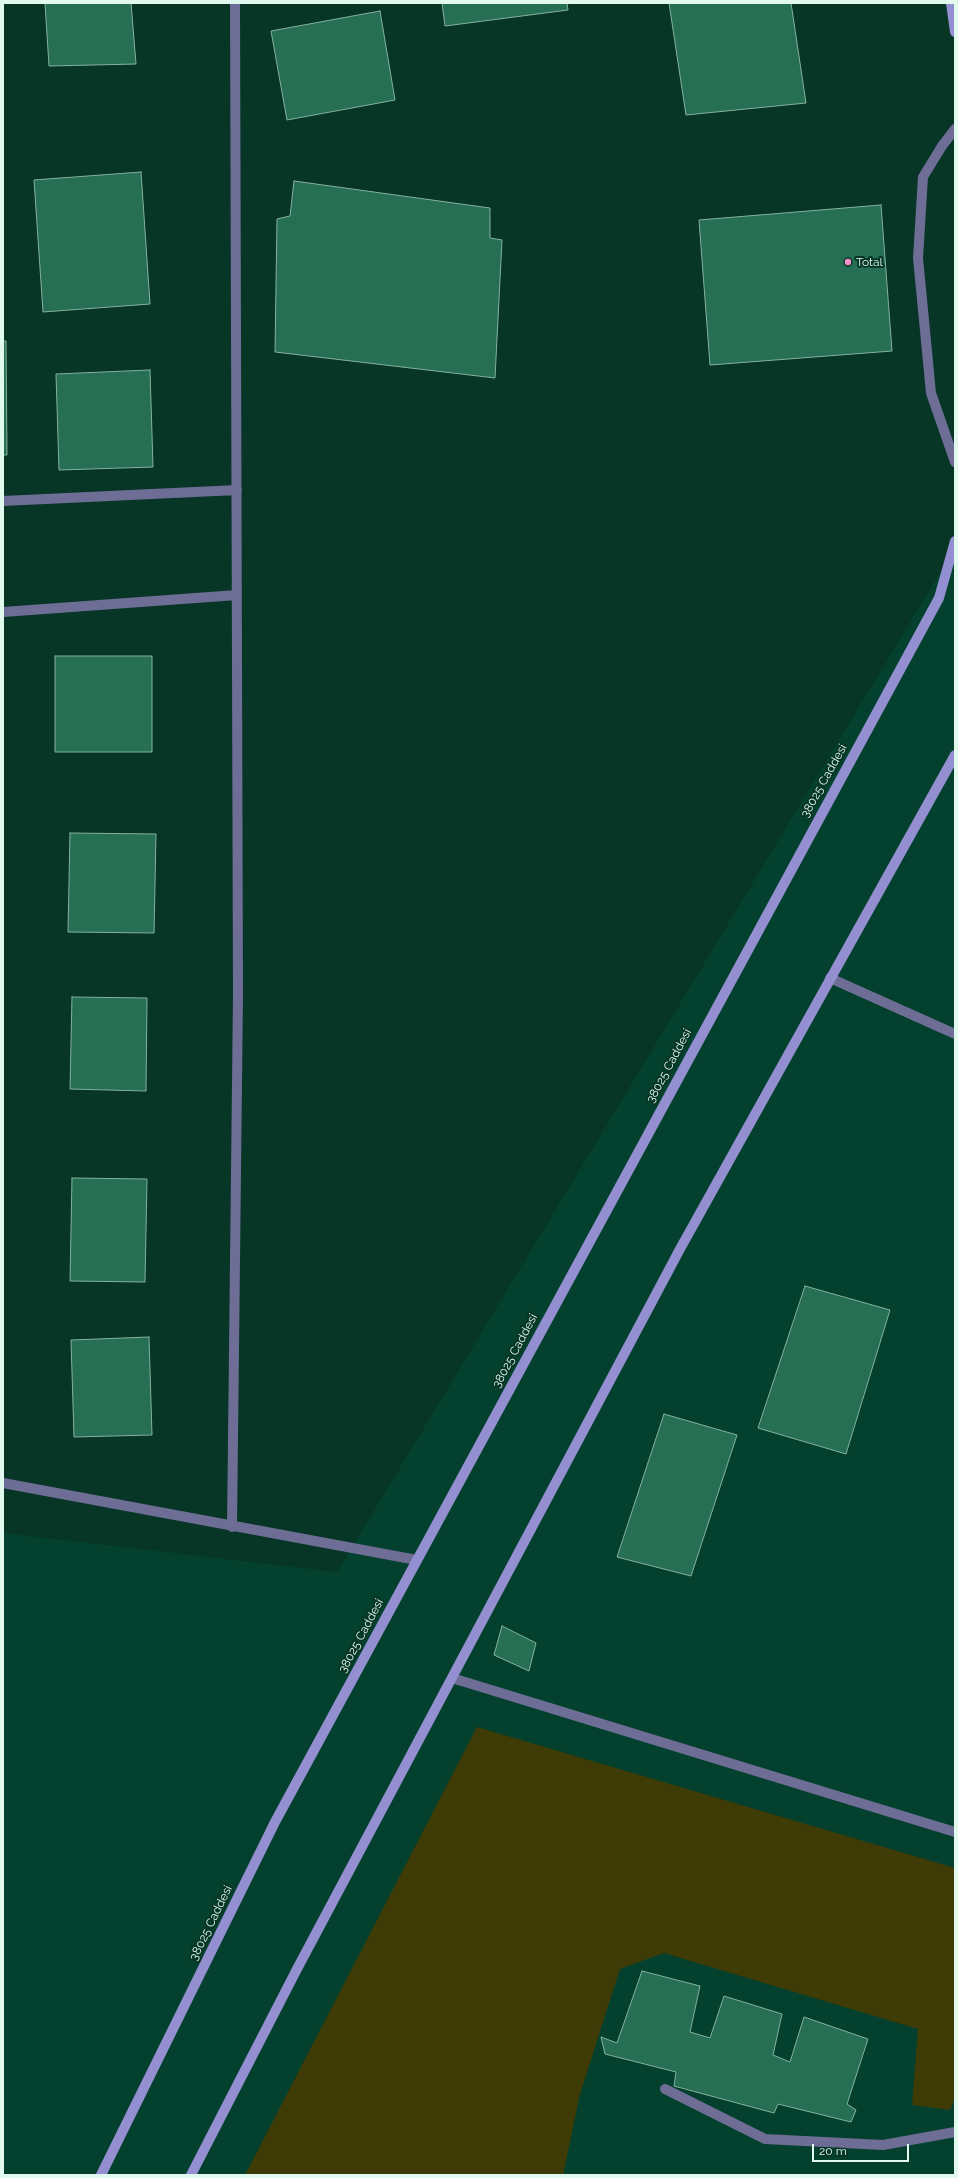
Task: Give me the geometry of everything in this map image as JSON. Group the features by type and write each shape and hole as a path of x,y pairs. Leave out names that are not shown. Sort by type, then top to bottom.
{"main road":[{"path":"951,3 955,32"},
{"name":"38025 Caddesi","path":"101,2175 275,1822 939,598 955,541"},
{"path":"192,2175 297,1969 680,1249 955,755"}],"street":[{"path":"232,1527 238,994 235,3"},
{"path":"955,129 942,146 923,177 918,258 931,393 955,462"},
{"path":"3,501 237,490"},
{"path":"3,612 237,596"},
{"path":"830,978 955,1034"},
{"path":"3,1483 232,1527 417,1560"},
{"path":"452,1678 955,1832"},
{"path":"665,2090 766,2139 883,2146 955,2132"}],"shaded area":[{"path":"953,551 955,551 955,2175 3,2175 3,1533 337,1572"},
{"path":"477,1727 955,1868 955,2098 950,2110 912,2105 918,2029 664,1953 620,1969 580,2094 563,2175 245,2175"}],"building":[{"path":"45,3 131,3 136,64 49,66"},
{"path":"442,3 567,3 568,10 445,26"},
{"path":"669,3 791,3 806,103 686,115"},
{"path":"380,11 395,100 287,120 271,31"},
{"path":"141,172 150,304 43,312 34,180"},
{"path":"294,181 490,208 490,238 502,240 495,378 275,352 277,219 290,216"},
{"path":"881,205 892,351 710,365 699,220"},
{"path":"3,341 6,341 7,455 3,455"},
{"path":"150,370 153,467 59,470 56,374"},
{"path":"55,656 152,656 152,752 55,752"},
{"path":"70,833 156,834 154,933 68,932"},
{"path":"72,997 147,998 146,1091 70,1089"},
{"path":"72,1178 147,1179 145,1282 70,1281"},
{"path":"805,1286 890,1310 846,1454 758,1428"},
{"path":"149,1337 152,1435 74,1437 71,1340"},
{"path":"664,1414 737,1435 691,1576 617,1557"},
{"path":"502,1626 536,1643 529,1671 494,1655"},
{"path":"642,1971 700,1986 690,2032 710,2038 724,1996 782,2014 773,2055 790,2062 804,2017 868,2039 847,2104 856,2110 851,2122 778,2104 774,2113 674,2086 676,2072 605,2054 601,2037 617,2043"}],"place":[{"name":"Total","path":"848,262"}]}
